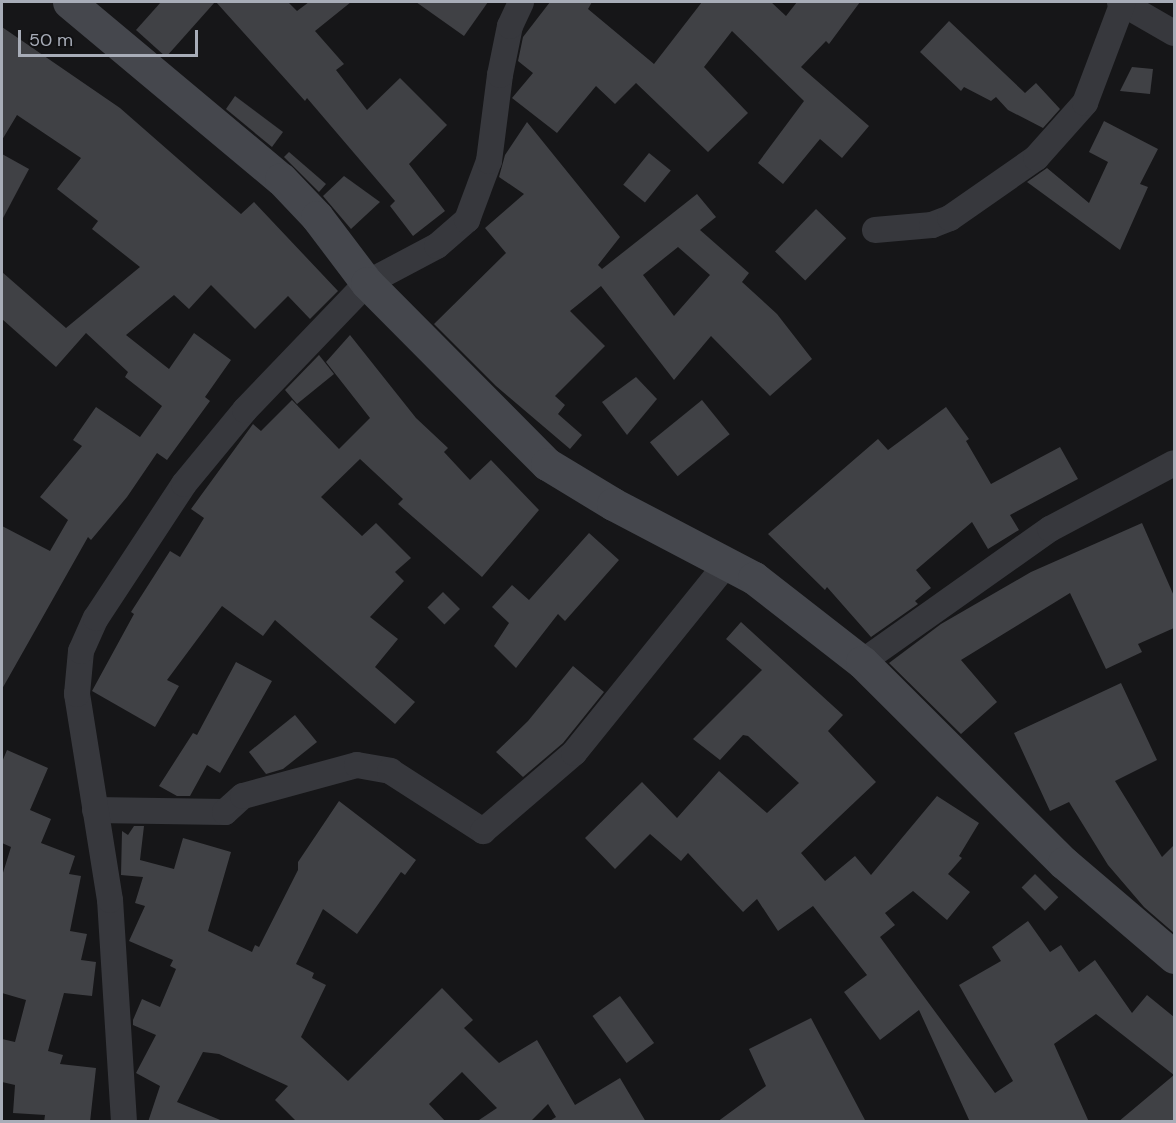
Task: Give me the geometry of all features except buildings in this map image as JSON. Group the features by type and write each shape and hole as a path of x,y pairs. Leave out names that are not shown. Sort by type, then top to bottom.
{"street":[{"path":"69,2 281,179 317,216 367,283 547,464 613,504 728,562 862,662 1056,855 1174,957"},
{"path":"124,1122 110,900 77,694 81,651 96,618 184,484 245,410 367,283 437,246 467,219 489,161 500,75 510,26 521,2"},
{"path":"875,230 932,225 950,218 1036,158 1085,103 1121,3 1174,33"},
{"path":"862,662 1050,529 1174,463"},
{"path":"95,810 225,812 243,796 357,765 390,771 483,831 574,753 728,562"}]}
